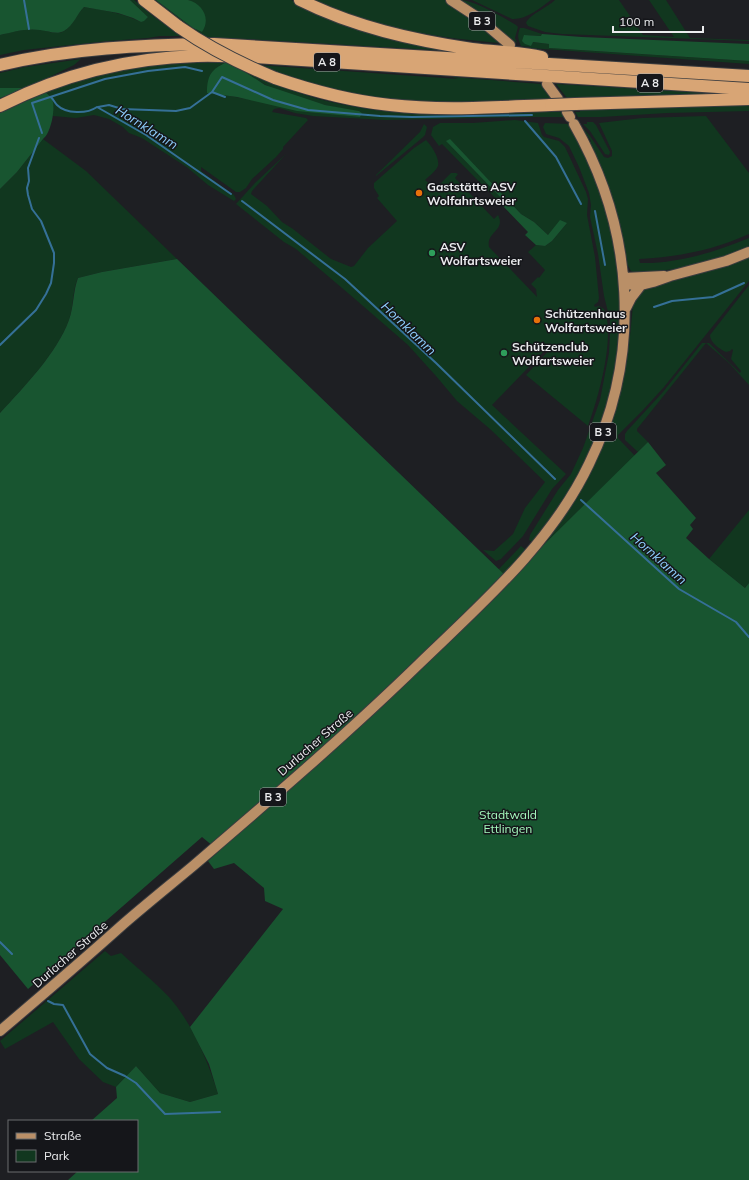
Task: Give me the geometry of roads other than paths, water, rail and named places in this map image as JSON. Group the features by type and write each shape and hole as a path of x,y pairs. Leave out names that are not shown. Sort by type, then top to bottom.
{"highway":[{"name":"A 8","path":"144,0 198,40 231,58 275,78 322,93 359,101 390,105 452,108 554,102 572,114 749,98"},
{"name":"A 8","path":"300,0 330,14 357,23 420,40 472,49 540,56 582,65"},
{"name":"A 8","path":"0,65 39,57 111,48 169,44 214,44 749,76"},
{"name":"A 8","path":"0,106 49,84 102,68 158,59 197,56 255,57 749,88"}],"main road":[{"name":"B 3","path":"451,0 477,17 510,45"},
{"path":"547,84 554,102"},
{"name":"B 3","path":"572,114 608,198 619,244 624,281 625,310"},
{"path":"624,281 641,285 707,267 749,252"},
{"path":"624,281 648,276 670,276"},
{"path":"625,310 631,298 641,285"},
{"name":"Durlacher Straße","path":"0,1031 368,713 508,576 548,532 571,498 597,446 612,405 624,344 625,310"}],"waterway":[{"path":"24,0 29,29"},
{"path":"42,133 32,103 105,79 148,71 185,67 202,71"},
{"path":"212,92 222,77 273,100 308,110 412,117 532,115"},
{"path":"98,107 109,105 122,109 176,111 190,108 212,92 225,97"},
{"name":"Hornklamm","path":"51,97 57,105 66,110 82,112 97,107 146,135 231,194"},
{"path":"525,121 556,157 581,204"},
{"path":"0,345 36,310 51,283 54,253 41,221 32,209 27,188 29,181 28,168 39,138"},
{"name":"Hornklamm","path":"242,201 345,279 436,363 555,479"},
{"path":"595,211 605,265"},
{"path":"654,307 672,301 713,297 744,283"},
{"name":"Hornklamm","path":"581,500 679,589 736,622 749,637"},
{"path":"0,942 12,954"},
{"path":"48,1001 54,1004 63,1005 90,1054 107,1068 136,1083 165,1114 220,1112"}],"place":[{"name":"Gaststätte ASV Wolfahrtsweier","path":"419,193"},
{"name":"ASV Wolfartsweier","path":"432,253"},
{"name":"Schützenhaus Wolfartsweier","path":"537,320"},
{"name":"Schützenclub Wolfartsweier","path":"504,353"}],"park label":[{"name":"Stadtwald Ettlingen","path":"508,821"}]}
